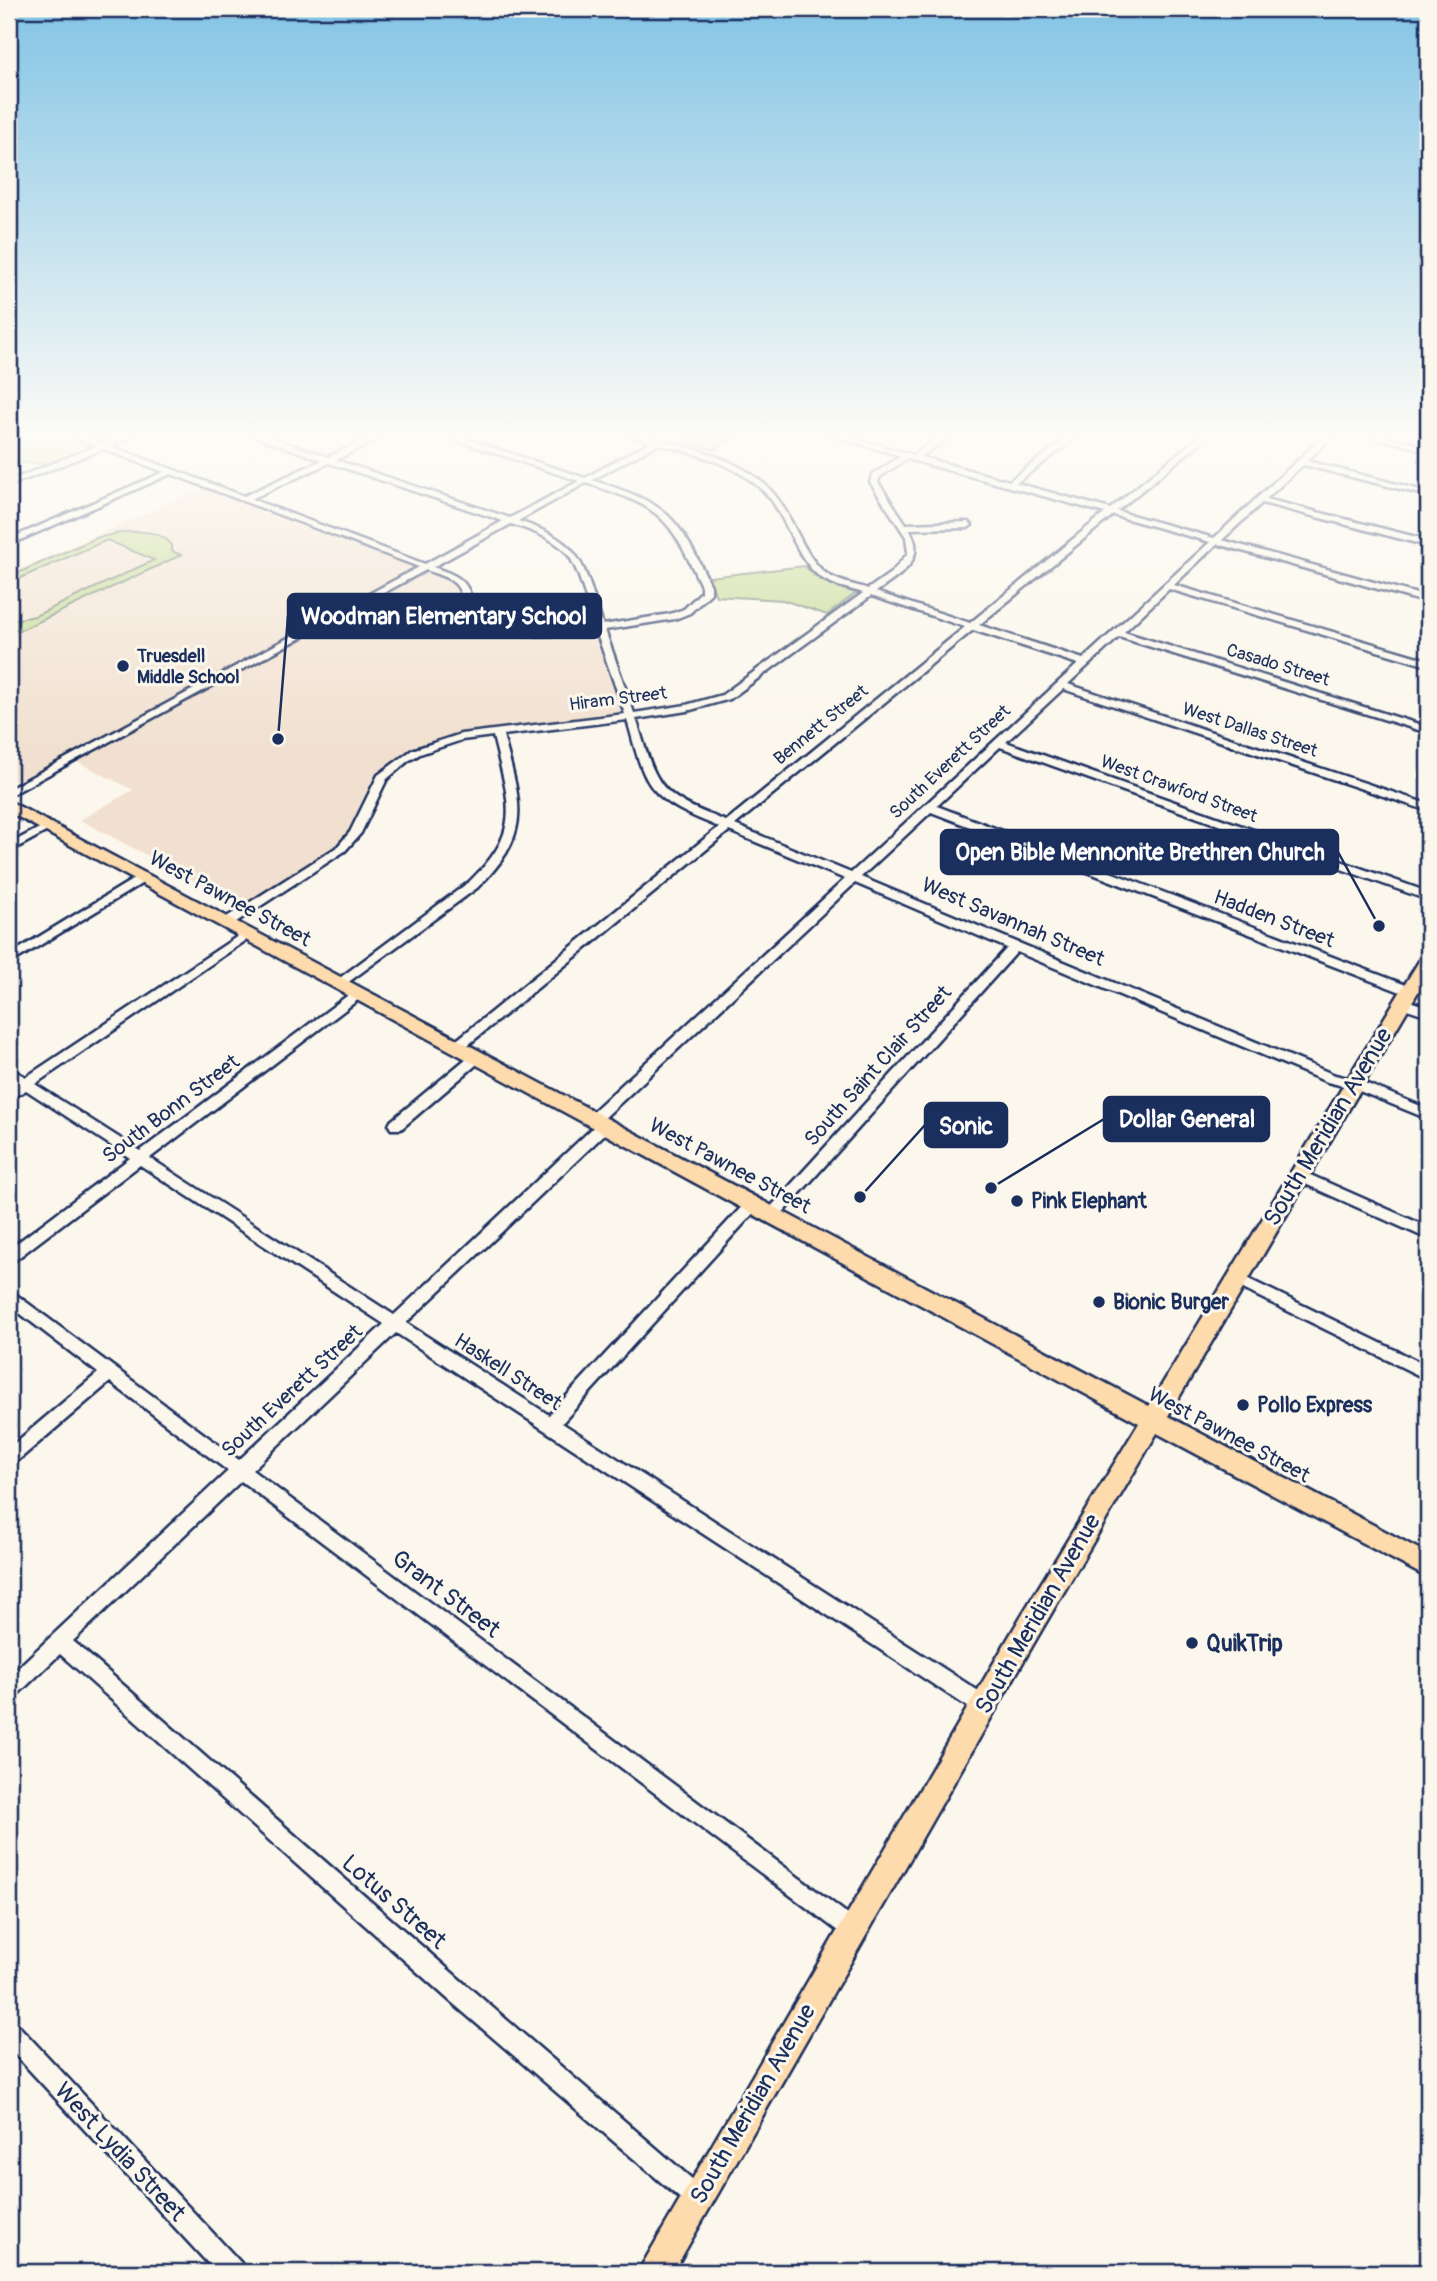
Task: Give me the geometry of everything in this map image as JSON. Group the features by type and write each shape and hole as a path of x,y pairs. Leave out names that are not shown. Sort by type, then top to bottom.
{"main road":[{"name":"West Pawnee Street","path":"9,806 1428,1567"},
{"name":"South Meridian Avenue","path":"655,2272 1152,1420 1428,961"}],"street":[{"path":"354,539 460,581 466,590 474,615 498,629 536,633 680,615 702,598 706,586 683,539"},
{"path":"9,793 476,539"},
{"name":"West Savannah Street","path":"555,539 571,552 656,785 669,798 687,809 1332,1079 1355,1084 1428,1114"},
{"path":"797,539 814,568 828,579 1084,663"},
{"name":"Hiram Street","path":"226,923 350,841 382,777 404,759 450,739 687,708 726,696 895,574 912,557 914,545 911,539"},
{"name":"Bennett Street","path":"458,1046 1078,539"},
{"path":"1210,539 1428,600"},
{"name":"South Everett Street","path":"9,1689 394,1323 853,878 1216,541"},
{"path":"1167,586 1428,663"},
{"name":"Casado Street","path":"1117,633 1428,730"},
{"name":"West Dallas Street","path":"1061,685 1428,808"},
{"path":"339,983 473,885 489,871 505,850 514,830 514,815 497,731"},
{"name":"West Crawford Street","path":"998,743 1428,896"},
{"name":"Hadden Street","path":"929,807 1407,997 1428,1012"},
{"path":"9,849 47,827"},
{"path":"9,960 142,878"},
{"path":"9,1095 247,934"},
{"name":"South Saint Clair Street","path":"772,1214 1015,946"},
{"name":"South Bonn Street","path":"9,1257 359,993"},
{"path":"396,1125 478,1056"},
{"name":"Haskell Street","path":"9,1073 984,1706"},
{"path":"1299,1175 1428,1233"},
{"path":"550,1425 753,1204"},
{"path":"1236,1279 1428,1373"},
{"name":"Grant Street","path":"9,1297 854,1931"},
{"path":"9,1458 110,1373"},
{"name":"Lotus Street","path":"59,1641 457,1992 698,2199"},
{"name":"West Lydia Street","path":"9,2032 232,2272"}],"shaded area":[{"name":"Truesdell Middle School","path":"87,539 345,539 415,565 417,569 66,758 9,784 9,574"},
{"path":"426,572 433,572 459,585 472,619 491,630 531,636 595,633 621,711 619,714 455,734 406,753 371,782 346,834 337,844 243,906 80,820 133,790 76,761"}],"green space":[{"path":"93,539 167,539 172,545 172,551 181,555 19,631 9,627 9,621 35,616 154,560 107,540 9,583 9,577"},
{"path":"805,566 822,580 856,593 827,615 783,600 716,596 709,577"}],"place":[{"name":"Truesdell Middle School","path":"123,666"},
{"name":"Woodman Elementary School","path":"278,739"},
{"name":"Open Bible Mennonite Brethren Church","path":"1379,926"},
{"name":"Dollar General","path":"991,1188"},
{"name":"Sonic","path":"860,1197"},
{"name":"Pink Elephant","path":"1017,1201"},
{"name":"Bionic Burger","path":"1099,1302"},
{"name":"Pollo Express","path":"1243,1405"},
{"name":"QuikTrip","path":"1192,1643"}]}
